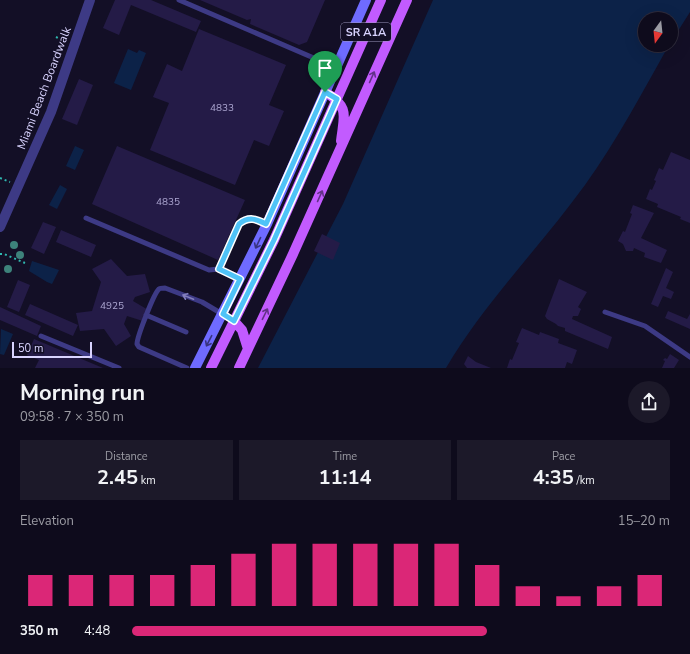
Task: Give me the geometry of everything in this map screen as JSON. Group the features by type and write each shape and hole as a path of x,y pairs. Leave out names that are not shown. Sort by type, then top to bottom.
{"main road":[{"name":"SR A1A","path":"211,368 274,240 381,0"},
{"name":"SR A1A","path":"239,368 294,254 407,0"},
{"path":"325,92 337,99 344,111 340,149"},
{"path":"234,321 242,330 248,349"}],"street":[{"name":"Miami Beach Boardwalk","path":"0,227 52,112 90,0"},
{"path":"195,368 223,314 266,224 366,0"}],"lane":[{"path":"179,0 336,68"},
{"path":"86,218 209,270 219,269 240,279"},
{"path":"219,269 239,224 245,219 252,218 266,224"},
{"path":"186,368 139,347 137,344 137,339 146,315 159,289 165,288 202,302 234,321"},
{"path":"605,312 645,326 690,357"},
{"path":"146,315 186,332"},
{"path":"41,336 119,368"}],"path":[{"path":"0,254 4,254 25,263"}],"water":[{"path":"433,0 690,0 690,12 678,31 678,12 638,12 638,52 665,52 608,151 585,185 495,297 461,344 446,368 258,368 343,204"},
{"path":"128,49 137,53 139,50 146,53 131,90 114,83"},
{"path":"75,146 84,150 75,170 66,166"},
{"path":"60,185 67,189 57,209 49,205"},
{"path":"32,261 59,270 52,284 29,271"},
{"path":"1,329 13,334 4,355 0,354"}],"building":[{"path":"115,0 151,0 201,21 196,32 131,5 119,35 103,28"},
{"path":"200,0 325,0 307,42 299,45 250,24 251,19 247,20"},
{"path":"199,29 286,65 269,105 284,111 269,146 254,140 235,185 150,150 169,103 153,97 167,64 182,71"},
{"path":"79,79 93,85 77,125 62,119"},
{"path":"117,146 245,200 218,260 92,204"},
{"path":"671,152 690,160 690,223 680,219 681,217 657,207 658,204 646,199 650,189 652,190 656,181 654,180 659,168 663,170"},
{"path":"633,205 654,213 641,238 667,250 661,263 644,257 645,253 634,248 633,251 626,251 623,244 618,241 623,231 625,232 632,214 630,213"},
{"path":"43,222 56,227 44,254 31,248"},
{"path":"61,230 96,245 91,257 56,242"},
{"path":"322,234 340,243 333,260 314,251"},
{"path":"111,259 127,276 145,274 150,292 135,297 133,301 150,311 146,322 127,316 124,324 131,336 116,346 104,329 80,331 76,313 92,311 101,282 92,269"},
{"path":"666,268 673,272 666,288 674,292 671,299 663,296 658,307 651,304"},
{"path":"559,279 587,292 578,307 581,309 578,316 573,316 572,319 612,337 608,349 565,331 565,328 558,326 547,319 545,316"},
{"path":"18,280 30,285 19,312 7,307"},
{"path":"30,304 78,325 73,336 25,315"},
{"path":"0,307 41,326 37,336 0,320"},
{"path":"668,311 687,319 690,314 690,329 665,318"},
{"path":"522,328 539,335 540,332 559,339 558,343 577,350 572,364 567,362 565,368 507,368 519,343 516,342"},
{"path":"34,339 103,368 35,368 39,360 27,355"},
{"path":"670,354 679,360 674,368 662,368 665,361 663,360 665,358 667,359"},
{"path":"468,356 476,362 491,368 467,368 464,364"}],"route":[{"path":"325,92 337,99 274,240 234,321 223,314 240,279 219,269 239,224 245,219 252,218 266,224 325,92"}]}
